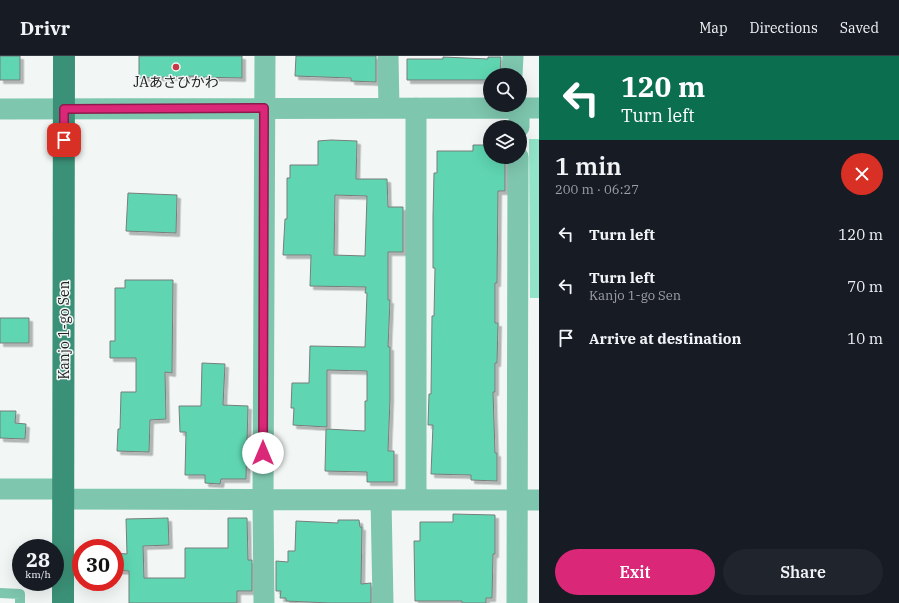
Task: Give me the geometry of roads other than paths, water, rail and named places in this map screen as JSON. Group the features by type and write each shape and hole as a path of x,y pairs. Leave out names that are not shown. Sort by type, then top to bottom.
{"main road":[{"name":"Kanjo 1-go Sen","path":"63,603 64,56"}],"street":[{"path":"264,56 262,500 264,603"},
{"path":"388,56 389,108"},
{"path":"512,68 513,56"},
{"path":"0,109 416,108 483,110"},
{"path":"416,108 416,500"},
{"path":"517,603 518,164"},
{"path":"0,489 63,494 262,500 539,500"},
{"path":"381,500 382,603"}],"lane":[{"path":"0,593 20,594 20,603"}],"place":[{"name":"JAあさひかわ","path":"176,67"}]}
